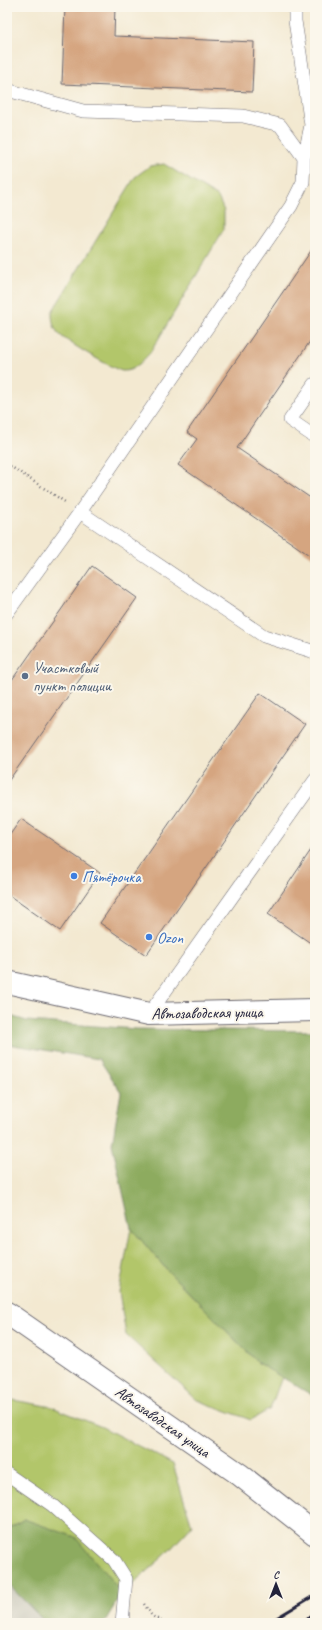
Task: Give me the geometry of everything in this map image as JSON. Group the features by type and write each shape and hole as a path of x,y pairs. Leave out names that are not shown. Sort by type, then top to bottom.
{"main road":[{"name":"Автозаводская улица","path":"7,982 149,1014 315,1010"},
{"name":"Автозаводская улица","path":"7,1313 238,1474 315,1534"}],"lane":[{"path":"7,613 80,512 291,206 303,182 304,158 313,122 295,21 295,7"},
{"path":"7,90 82,111 243,116 280,125 304,158"},
{"path":"315,384 290,420 315,437"},
{"path":"80,512 264,636 315,652"},
{"path":"149,1014 315,780"},
{"path":"7,1474 52,1505 114,1560 126,1579 122,1623"}],"path":[{"path":"7,464 80,512"}],"shaded area":[{"path":"7,1583 46,1623 7,1623"}],"green space":[{"path":"164,164 218,197 224,211 224,229 150,353 134,368 122,371 88,354 62,337 54,325 52,312 135,177 150,166"},
{"path":"7,1015 27,1021 137,1029 315,1031 315,1397 258,1363 167,1270 131,1228 112,1144 121,1092 99,1059 7,1044"},
{"path":"131,1228 167,1270 258,1363 282,1377 270,1409 251,1420 197,1400 126,1335 119,1292"},
{"path":"7,1399 52,1407 102,1427 173,1464 192,1526 165,1555 122,1593 24,1519 7,1530"},
{"path":"24,1519 75,1537 122,1593 104,1623 46,1623 7,1583 7,1530"}],"building":[{"path":"65,7 115,7 114,36 254,42 252,92 62,84"},
{"path":"312,7 315,7 315,33 312,33"},
{"path":"315,245 315,334 237,448 315,501 315,559 178,465 197,439 187,432"},
{"path":"92,566 137,598 7,783 7,687"},
{"path":"260,693 305,724 146,955 100,923"},
{"path":"21,819 100,873 60,931 7,894 7,839"},
{"path":"315,844 315,946 268,914"}],"railway":[{"path":"268,1623 315,1595"},
{"path":"301,1623 315,1614"}],"place":[{"name":"Участковый пункт полиции","path":"25,676"},
{"name":"Пятёрочка","path":"74,876"},
{"name":"Ozon","path":"149,937"}]}
